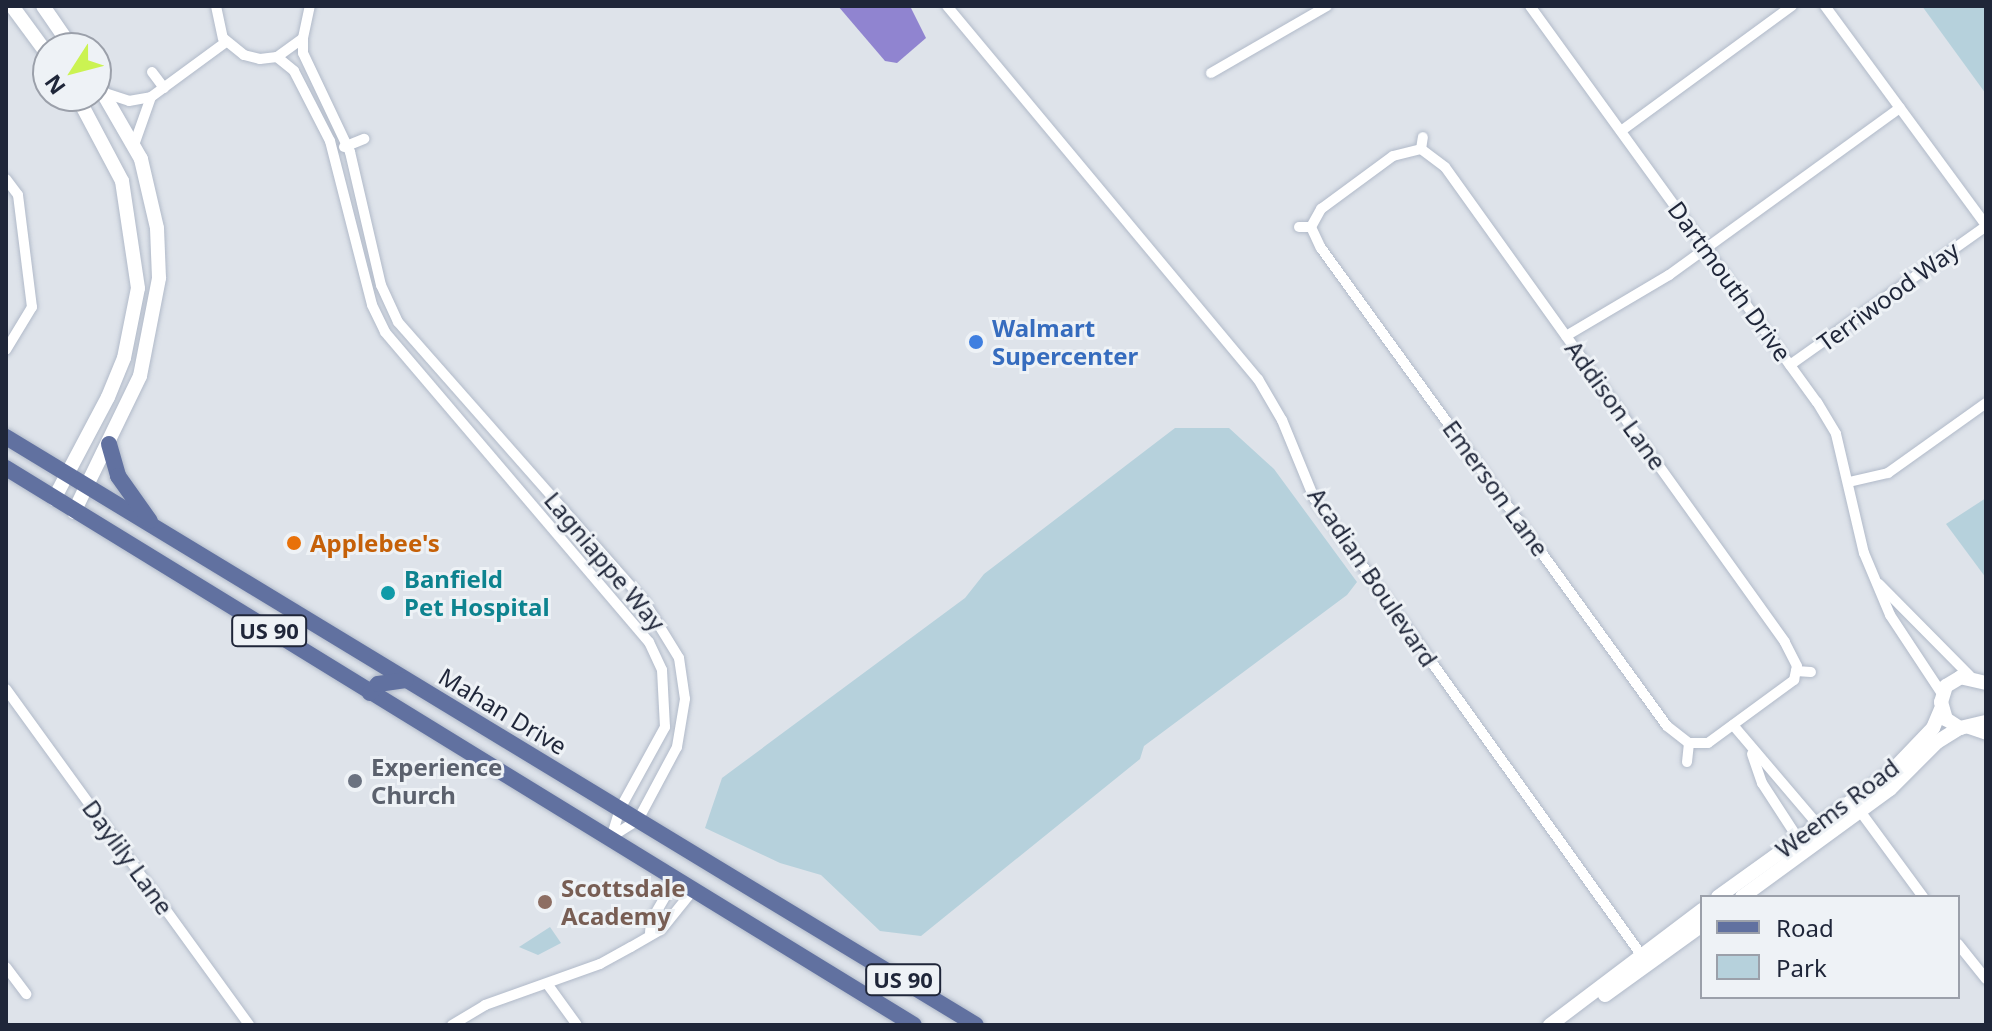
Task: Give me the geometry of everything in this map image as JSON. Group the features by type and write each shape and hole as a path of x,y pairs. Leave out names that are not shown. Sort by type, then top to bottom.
{"main road":[{"name":"Mahan Drive","path":"6,437 976,1025"},
{"path":"109,444 118,476 156,528"},
{"name":"US 90","path":"6,468 370,693 612,836 914,1025"},
{"path":"370,693 378,684 406,680"}],"street":[{"path":"12,6 32,33"},
{"path":"43,6 61,32"},
{"path":"216,6 226,42 244,55 277,57 303,38 310,6"},
{"name":"Acadian Boulevard","path":"947,6 1258,379 1282,420 1314,498 1645,960"},
{"path":"1211,73 1327,6"},
{"name":"Dartmouth Drive","path":"1530,6 1790,365 1836,434 1864,553 1890,615 1942,700"},
{"path":"1621,131 1792,6"},
{"path":"1825,6 1986,225"},
{"name":"Lagniappe Way","path":"303,38 303,53 348,145 391,311 413,344 644,601 679,658 683,726 669,767 638,820 612,836"},
{"path":"112,93 129,101 151,97 226,42"},
{"name":"Lagniappe Way","path":"277,57 291,67 305,90 333,151 378,318 399,351 550,523 649,642 662,670 665,727 620,809 612,836"},
{"path":"152,72 164,88"},
{"path":"134,145 151,97"},
{"path":"74,512 140,376 154,327 159,278 157,228 134,145 112,107"},
{"path":"1566,336 1706,248 1900,108"},
{"path":"54,499 124,358 138,288 122,181 85,112"},
{"path":"1299,227 1311,227 1321,209 1393,156 1421,149 1423,137"},
{"path":"333,151 364,139"},
{"name":"Addison Lane","path":"1421,149 1445,167 1785,642 1796,671"},
{"path":"6,179 18,195 32,307 6,350"},
{"name":"Terriwood Way","path":"1790,365 1986,225"},
{"name":"Emerson Lane","path":"1311,227 1321,248 1667,726 1689,743"},
{"path":"378,318 391,311"},
{"path":"1849,482 1888,473 1986,403"},
{"path":"463,423 475,411"},
{"path":"550,523 565,511"},
{"name":"Dartmouth Drive","path":"1877,582 1970,676"},
{"path":"1687,762 1689,743 1708,743 1794,680 1796,671 1811,672"},
{"path":"1986,683 1970,676 1952,680 1942,700 1946,719 1964,729 1986,735"},
{"name":"Daylily Lane","path":"6,689 249,1025"},
{"name":"Weems Road","path":"1721,895 1819,826 1857,807 1933,728 1942,700"},
{"name":"Weems Road","path":"1745,895 1964,729 1986,722"},
{"path":"1733,725 1751,752 1762,783 1799,840"},
{"path":"1751,752 1779,774 1819,826"},
{"path":"1857,807 1922,895"},
{"path":"650,933 651,921 676,878"},
{"path":"452,1025 485,1005 600,964 668,924 694,889"},
{"path":"1565,1025 1700,912"},
{"path":"1550,1025 1700,926"},
{"path":"1960,947 1986,979"},
{"path":"6,967 26,994"},
{"path":"548,985 577,1025"}],"green space":[{"path":"1922,6 1986,6 1986,94"},
{"path":"1175,428 1229,428 1274,469 1357,582 1347,595 1144,746 1140,759 921,936 880,931 821,875 780,863 705,828 722,778 965,598 984,574"},
{"path":"1986,498 1986,578 1946,524"},
{"path":"550,927 561,943 538,955 519,947"}],"shaded area":[{"path":"838,6 910,6 926,38 897,63 885,61"}],"place":[{"name":"Walmart Supercenter","path":"976,342"},
{"name":"Applebee's","path":"294,543"},
{"name":"Banfield Pet Hospital","path":"388,593"},
{"name":"Experience Church","path":"355,781"},
{"name":"Scottsdale Academy","path":"545,902"}]}
